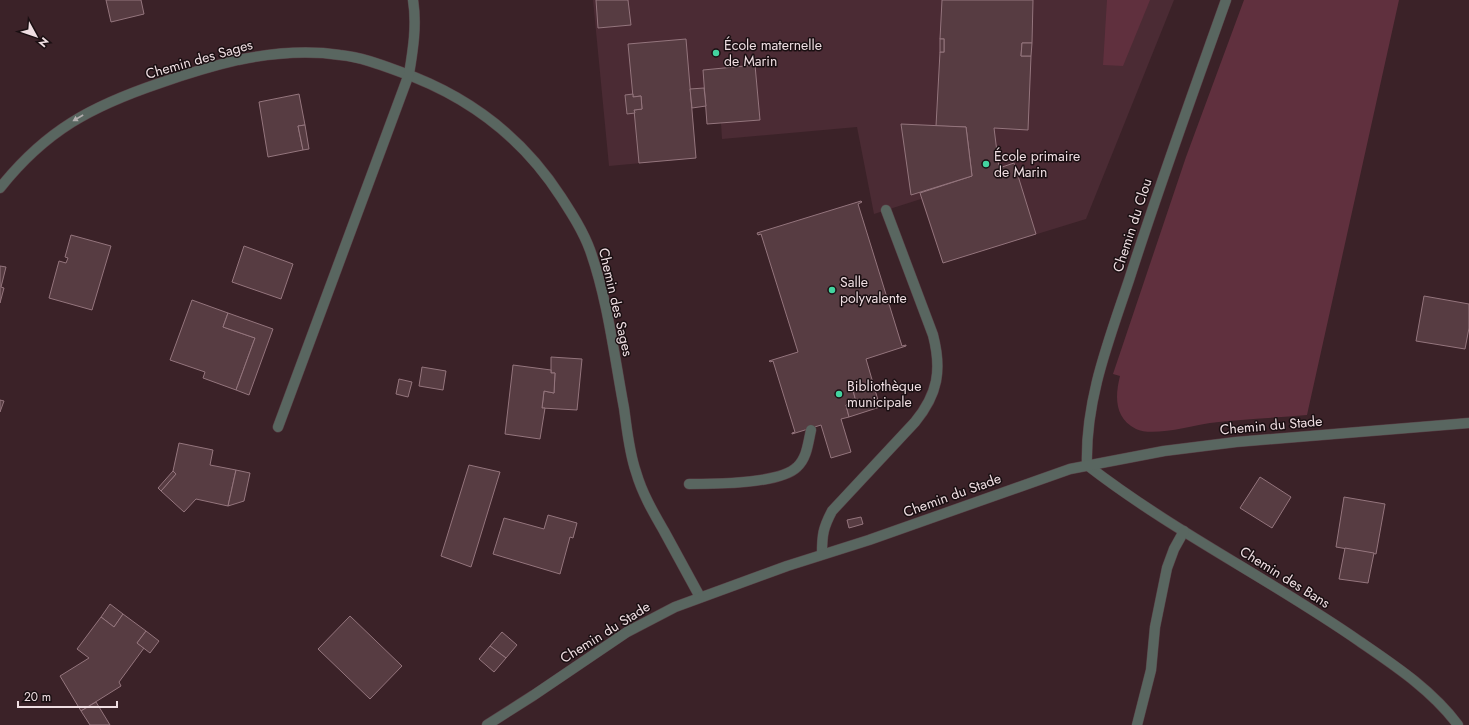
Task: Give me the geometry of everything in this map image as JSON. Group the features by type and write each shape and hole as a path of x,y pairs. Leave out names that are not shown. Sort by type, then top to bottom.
{"street":[{"path":"278,427 408,74 413,52 415,29 413,0"},
{"name":"Chemin du Clou","path":"1087,464 1087,438 1095,386 1165,168 1226,0"},
{"name":"Chemin des Sages","path":"0,188 23,162 45,141 70,122 113,100 179,77 229,62 256,56 312,52 342,55 376,63 408,74 456,95 489,118 512,138 533,160 553,184 572,215 588,246 605,304 635,470 649,505 700,597"},
{"path":"822,554 822,532 832,511 925,410 932,396 936,381 938,366 937,350 933,335 886,210"},
{"name":"Chemin du Stade","path":"487,725 627,632 675,607 822,554 869,540 1053,474 1087,464 1164,451 1236,442 1469,423"},
{"path":"689,484 736,482 759,479 790,472 803,460 811,430"},
{"name":"Chemin des Bans","path":"1087,464 1120,490 1334,623 1419,685 1450,714 1458,725"},
{"path":"1137,725 1151,670 1155,627 1165,576 1174,549 1184,531"}],"shaded area":[{"name":"École primaire de Marin","path":"593,0 1174,0 1086,219 943,263 921,199 874,214 857,127 722,139 721,123 707,124 706,106 692,108 696,158 609,166"},
{"path":"1107,0 1150,0 1123,66 1103,65"},
{"path":"1244,0 1399,0 1307,415 1235,420 1161,431 1143,431 1136,429 1129,424 1120,413 1117,391 1120,376 1113,374 1186,157"}],"building":[{"path":"106,0 141,0 144,14 111,22"},
{"path":"596,0 628,0 631,25 598,28"},
{"path":"942,0 1033,0 1032,43 1022,43 1021,56 1031,56 1028,130 994,128 999,168 1014,163 1036,234 943,263 920,193 972,176 966,127 936,126 940,52 944,52 944,39 940,39"},
{"path":"686,39 696,158 639,163 634,110 642,109 641,96 633,97 628,44"},
{"path":"940,39 944,39 944,52 940,52"},
{"path":"1022,43 1032,43 1031,56 1021,56"},
{"path":"755,65 760,120 707,124 703,70"},
{"path":"704,88 706,106 692,108 690,89"},
{"path":"299,94 305,125 298,126 303,150 268,157 259,102"},
{"path":"633,94 633,97 641,96 642,109 634,110 635,113 627,114 625,95"},
{"path":"901,124 966,127 972,176 911,195"},
{"path":"305,125 309,149 303,150 298,126"},
{"name":"Salle polyvalente","path":"861,201 862,202 858,204 902,346 906,346 866,359 873,383 853,390 856,402 846,405 849,417 841,419 851,452 831,458 821,425 792,434 795,432 773,361 769,361 798,352 761,234 758,235 757,233"},
{"path":"71,235 111,246 92,310 49,298 59,261 66,263 68,258 65,257"},
{"path":"244,246 293,264 281,299 232,282"},
{"path":"0,266 6,267 1,287 4,288 0,303"},
{"path":"1424,296 1469,304 1469,328 1465,349 1416,341"},
{"path":"192,300 228,313 223,327 255,338 236,390 203,378 205,372 170,360"},
{"path":"228,313 273,329 249,395 236,390 255,338 223,327"},
{"path":"551,357 582,359 577,410 542,408 544,391 554,393 555,373 551,373"},
{"path":"513,365 551,370 551,373 555,373 554,393 544,391 542,408 545,408 540,439 505,434"},
{"path":"422,367 446,371 443,390 419,386"},
{"path":"399,379 412,382 408,397 396,394"},
{"path":"873,383 880,407 849,417 846,405 856,402 853,390"},
{"path":"0,400 4,401 0,412"},
{"path":"179,443 213,450 210,465 236,470 228,506 196,499 184,512 161,491 176,474 173,471"},
{"path":"469,465 500,472 471,567 441,556"},
{"path":"236,470 250,473 244,501 228,506"},
{"path":"173,471 176,474 161,491 158,488"},
{"path":"1260,477 1291,497 1272,528 1240,508"},
{"path":"1344,497 1385,504 1376,554 1336,547"},
{"path":"548,515 577,523 573,538 570,537 560,574 493,554 504,518 544,529"},
{"path":"861,517 863,524 849,528 847,520"},
{"path":"1345,548 1374,553 1368,583 1339,579"},
{"path":"110,604 123,614 114,627 101,617"},
{"path":"123,614 146,631 137,643 144,648 119,682 121,686 81,711 60,676 89,658 77,649 101,617 114,627"},
{"path":"350,616 402,666 370,699 318,649"},
{"path":"146,631 159,641 150,653 137,643"},
{"path":"502,632 517,645 506,658 490,646"},
{"path":"490,646 506,658 494,672 479,659"},
{"path":"96,702 110,725 90,725 81,711"}],"place":[{"name":"École maternelle de Marin","path":"716,53"},
{"name":"École primaire de Marin","path":"986,164"},
{"name":"Salle polyvalente","path":"832,290"},
{"name":"Bibliothèque municipale","path":"839,394"}]}
